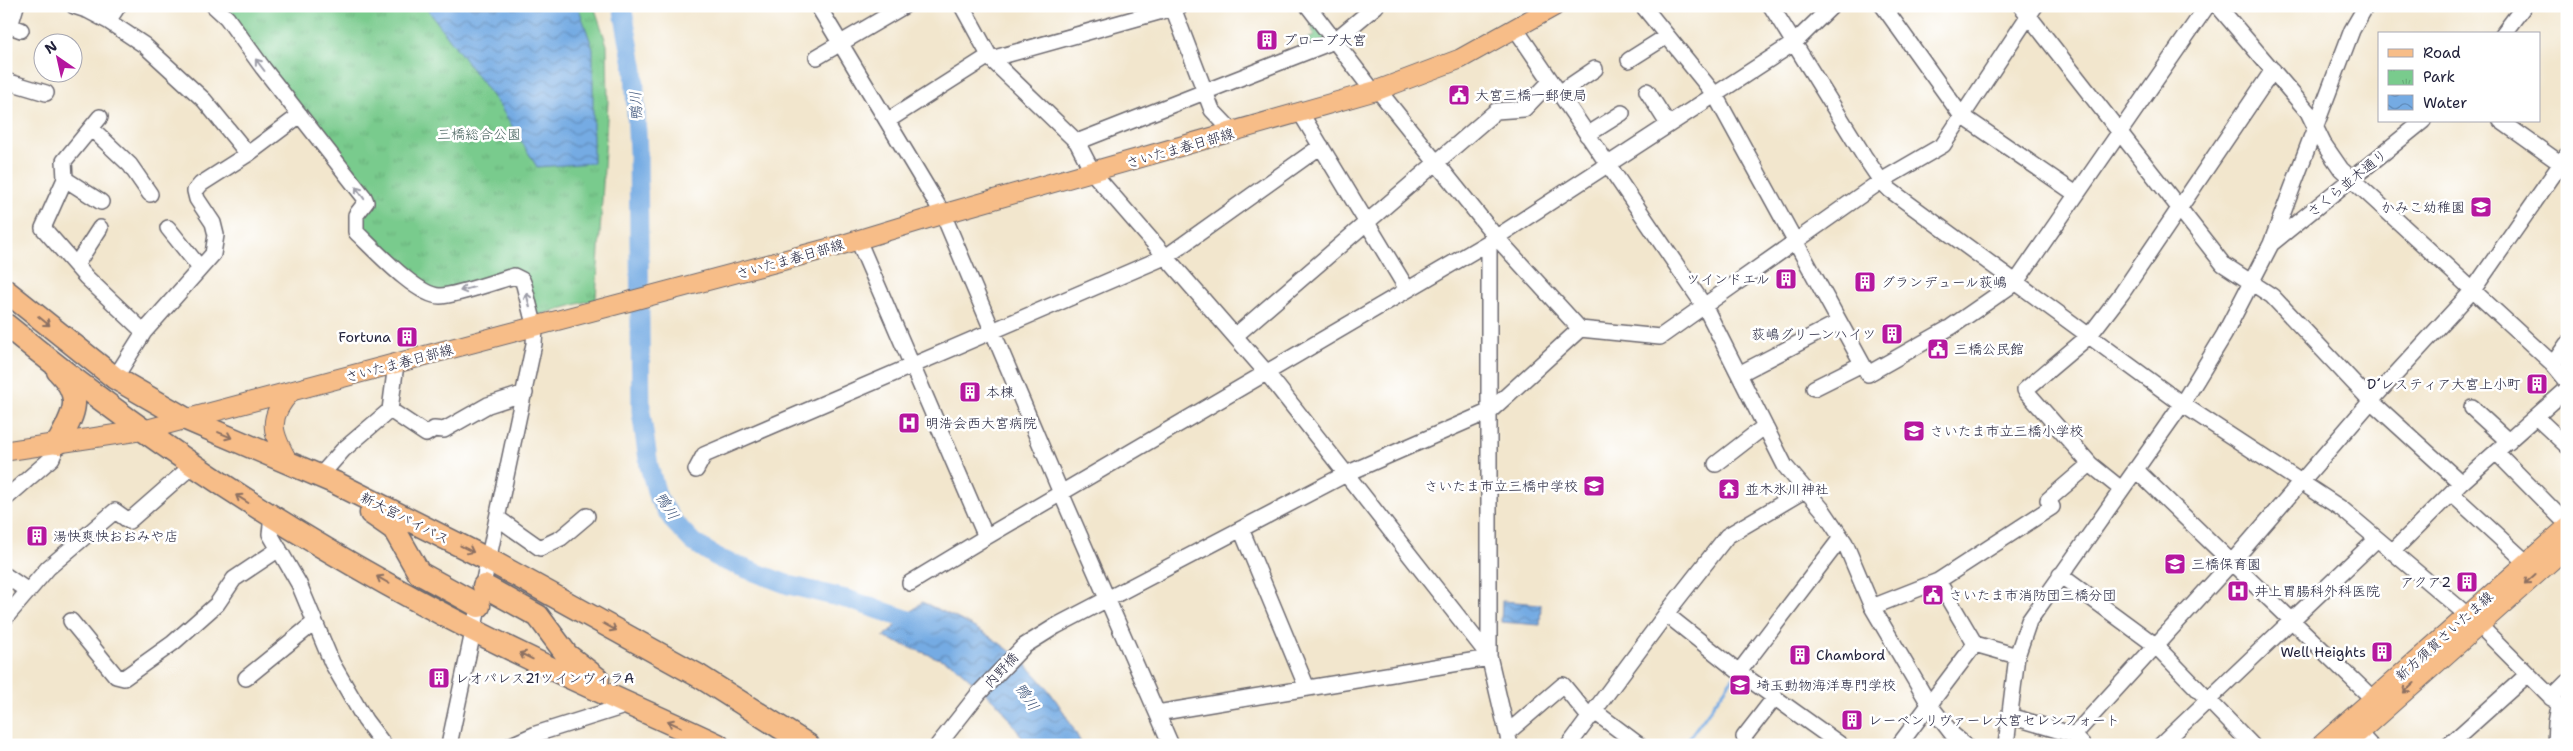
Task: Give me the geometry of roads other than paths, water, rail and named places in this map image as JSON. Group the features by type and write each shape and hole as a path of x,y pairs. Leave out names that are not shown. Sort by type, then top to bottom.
{"highway":[{"name":"新大宮バイパス","path":"6,291 115,378 186,419 320,476 489,560 699,676 808,745"},
{"path":"6,325 43,356 193,465 272,517 474,630 718,745"},
{"path":"43,356 61,374 74,402 73,417 58,443"},
{"path":"320,476 394,529 419,572 538,616 567,655 631,704"}],"main road":[{"name":"さいたま春日部線","path":"6,451 145,430 672,292 1093,173 1376,90 1460,59 1515,28 1536,11 1555,6"},
{"path":"290,463 278,445 274,424 275,413 279,404 291,392"},
{"name":"新方須賀さいたま線","path":"2358,741 2473,621 2526,562 2567,526"},
{"name":"新方須賀さいたま線","path":"2321,745 2373,699 2565,551"}],"street":[{"path":"16,6 10,26 21,30"},
{"path":"74,6 89,11 129,33 174,71 204,100 248,154"},
{"path":"108,21 118,6"},
{"path":"214,6 226,18 364,197 366,202 356,215 356,232 387,261 425,293 440,296 514,276 522,280 535,328 499,519 449,745"},
{"path":"818,6 943,214 1106,600 1171,745"},
{"path":"817,57 904,6"},
{"path":"962,6 990,57 1077,142 1093,173 1266,372 1489,658"},
{"path":"1308,6 1334,41 1437,164 1493,239 1580,329 1660,337 1881,182 1943,145 2028,10 2178,208 2223,264 2272,296 2526,562"},
{"path":"1077,142 1334,41 1376,6"},
{"path":"1642,6 1715,95 1868,374 1951,327 2016,282 2207,6"},
{"path":"1771,6 1881,182 2182,404 2342,509 2473,621 2559,706"},
{"path":"910,583 986,536 1493,239 1794,43 1832,6"},
{"path":"1883,6 1961,115 2076,194"},
{"path":"2218,6 2308,112 2323,143 2341,169 2553,364 2567,381"},
{"path":"2006,745 2017,656 2029,621 2182,404 2224,335 2271,244 2352,30 2366,6"},
{"path":"2504,32 2524,6"},
{"path":"887,120 990,57 1176,7 1212,110 1233,132"},
{"path":"1515,28 1554,88 1705,307 1785,466 1822,510 1841,538 1872,607 1929,704 1953,735 1966,745"},
{"path":"1629,60 1667,36"},
{"path":"1235,336 1437,164 1496,111 1524,109 1554,88 1596,69"},
{"path":"2121,489 2090,464 2024,390 2089,336 2122,293 2273,70"},
{"path":"6,81 46,93"},
{"path":"1647,91 1668,124"},
{"path":"1300,112 1407,289"},
{"path":"1587,135 1622,113"},
{"path":"115,378 144,332 212,254 216,235 213,223 197,199 195,191 201,184 248,154 300,115"},
{"path":"144,332 76,265 43,228 65,179 64,161 95,122 130,165 150,194"},
{"name":"さくら並木通り","path":"2271,244 2353,180 2422,122"},
{"path":"2010,716 2078,740 2155,645 2232,562 2371,401 2473,290 2565,162 2503,122"},
{"path":"696,470 704,455 1167,256 1321,146"},
{"path":"65,179 101,202"},
{"path":"76,265 100,228"},
{"path":"168,228 200,268"},
{"path":"1493,239 1489,658 1509,739"},
{"path":"858,240 986,536"},
{"path":"1739,374 1839,322"},
{"name":"内野橋","path":"938,745 979,693 1024,646 1106,600 1346,474 1490,411 1580,329"},
{"path":"2553,364 2567,344"},
{"path":"320,476 343,450 390,410 396,364"},
{"path":"1814,388 1862,364"},
{"path":"2392,552 2456,488 2567,389"},
{"path":"390,410 426,434 434,430 444,430 488,405 524,393"},
{"path":"2472,408 2509,442"},
{"path":"2536,417 2567,446"},
{"path":"1716,464 1765,426"},
{"path":"6,498 52,458 58,443"},
{"path":"2497,453 2567,526"},
{"path":"1872,607 1938,580 2052,507 2048,500 2090,464"},
{"path":"6,617 48,568 115,511 129,521 193,465"},
{"path":"2135,469 2373,699"},
{"path":"1569,745 1666,614 1727,536 1805,490"},
{"path":"499,519 540,548 561,538 587,516"},
{"path":"272,517 270,534 299,584 332,663 365,720 384,745"},
{"path":"1241,529 1307,688"},
{"path":"1739,672 1841,538"},
{"path":"2160,745 2377,539"},
{"path":"71,621 116,676 124,678 173,642 217,604 234,579 279,548"},
{"path":"2060,575 2155,645 2252,745"},
{"path":"6,576 28,591"},
{"path":"1938,580 1975,644 2017,656"},
{"path":"1666,614 1739,672 1841,745"},
{"path":"246,678 315,622"},
{"path":"1899,745 1975,644"},
{"path":"1157,713 1489,658"},
{"path":"2449,745 2527,675"},
{"path":"2556,745 2556,723 2559,706 2567,682"},
{"path":"1509,739 1563,685 1593,715 1639,745"},
{"path":"1744,737 1775,697"},
{"path":"511,745 536,734 631,704"}],"water":[{"path":"425,6 578,6 593,49 593,163 537,167 501,108"},
{"path":"1502,601 1541,604 1540,625 1501,622"},
{"path":"922,602 975,628 1017,657 1035,674 1051,694 1067,717 1082,745 1027,745 1001,707 953,664 883,637"}],"waterway":[{"name":"鴨川","path":"622,6 634,70 638,153 641,412 649,466 658,498 674,522 693,542 720,559 789,585 850,600 927,626"},
{"path":"1684,745 1735,675"}],"place":[{"name":"プローブ大宮","path":"1267,40"},
{"name":"大宮三橋一郵便局","path":"1459,95"},
{"name":"かみこ幼稚園","path":"2481,207"},
{"name":"ツインドエル","path":"1786,279"},
{"name":"グランデュール荻嶋","path":"1865,282"},
{"name":"荻嶋グリーンハイツ","path":"1892,334"},
{"name":"Fortuna","path":"407,337"},
{"name":"三橋公民館","path":"1938,349"},
{"name":"D´レスティア大宮上小町","path":"2537,384"},
{"name":"本棟","path":"970,392"},
{"name":"明浩会西大宮病院","path":"909,423"},
{"name":"さいたま市立三橋小学校","path":"1914,431"},
{"name":"さいたま市立三橋中学校","path":"1594,486"},
{"name":"並木氷川神社","path":"1729,489"},
{"name":"湯快爽快おおみや店","path":"37,536"},
{"name":"三橋保育園","path":"2175,564"},
{"name":"アクア2","path":"2467,582"},
{"name":"井上胃腸科外科医院","path":"2238,591"},
{"name":"さいたま市消防団三橋分団","path":"1933,595"},
{"name":"Well Heights","path":"2382,652"},
{"name":"Chambord","path":"1800,655"},
{"name":"レオパレス21ツインヴィラA","path":"439,678"},
{"name":"埼玉動物海洋専門学校","path":"1740,685"},
{"name":"レーベンリヴァーレ大宮セレンフォート","path":"1852,720"}],"park label":[{"name":"三橋総合公園","path":"479,134"}]}
